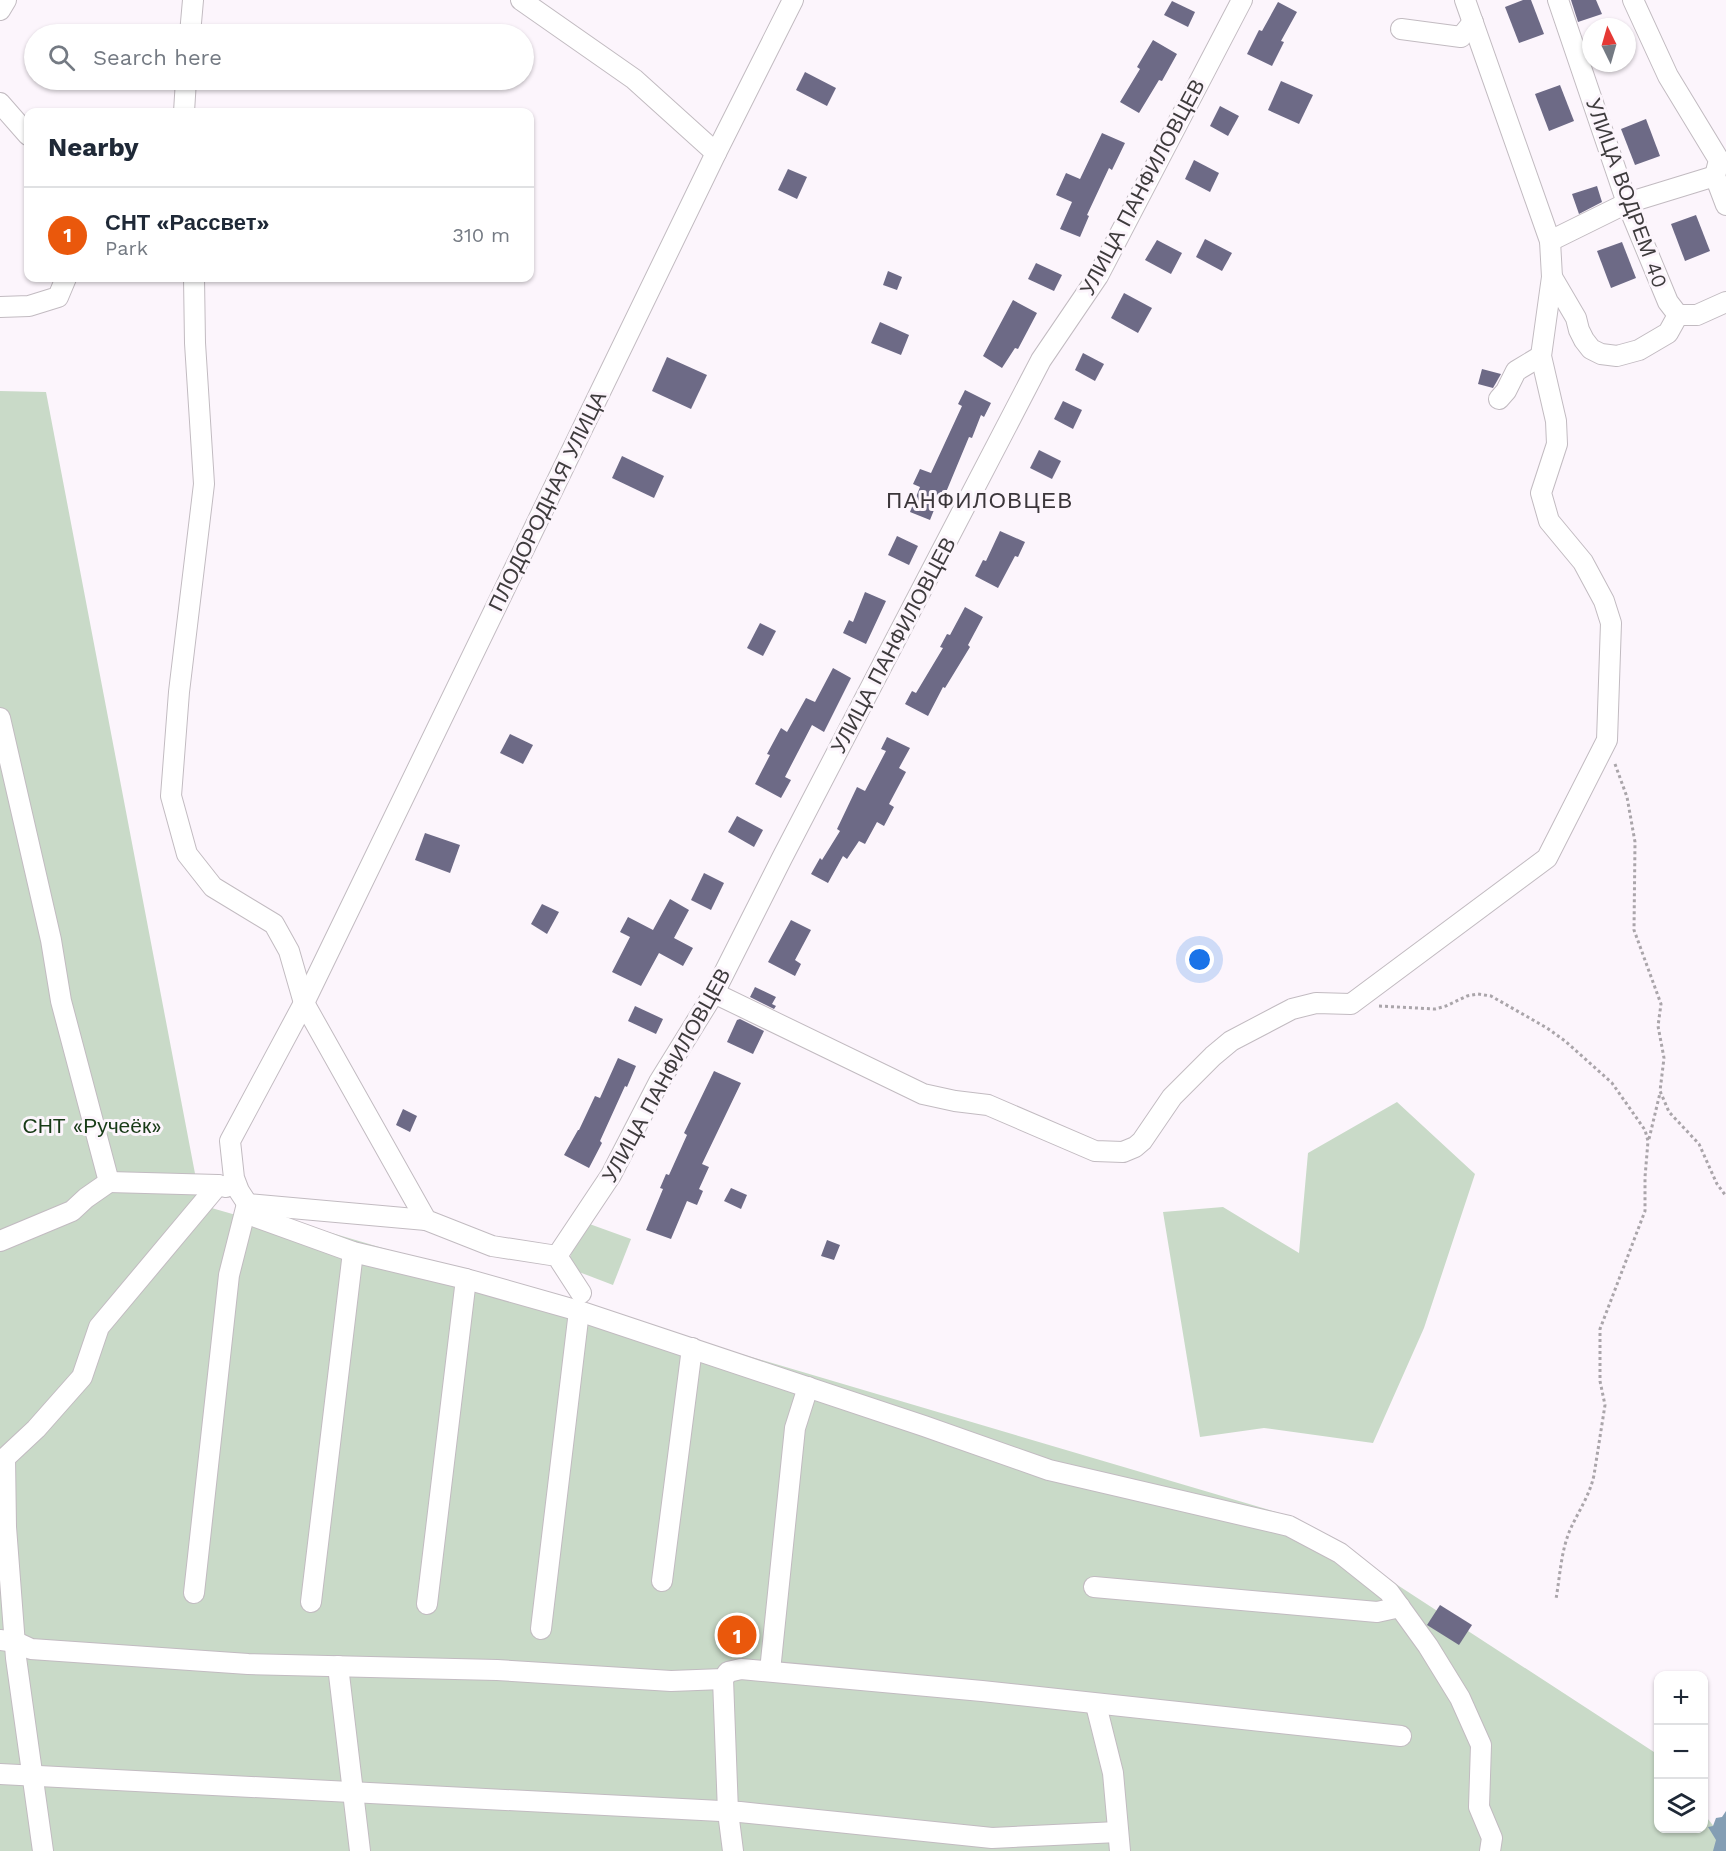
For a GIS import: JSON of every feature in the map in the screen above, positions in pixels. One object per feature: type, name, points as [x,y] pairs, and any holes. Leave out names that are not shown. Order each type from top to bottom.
[{"type":"street","points":[[0,10],[6,0]]},
{"type":"street","points":[[191,24],[193,0]]},
{"type":"street","points":[[521,0],[634,79],[716,153]]},
{"type":"street","name":"ПЛОДОРОДНАЯ УЛИЦА","points":[[243,1198],[234,1178],[230,1141],[304,1003],[716,153],[793,0]]},
{"type":"street","name":"УЛИЦА ПАНФИЛОВЦЕВ","points":[[557,1256],[611,1175],[659,1082],[714,993],[1041,360],[1098,276],[1242,0]]},
{"type":"street","points":[[714,993],[923,1094],[988,1105],[1095,1151],[1123,1152],[1142,1141],[1172,1097],[1231,1041],[1292,1009],[1316,1003],[1352,1004],[1547,858],[1607,740],[1611,623],[1604,601],[1583,562],[1549,521],[1541,493],[1557,444],[1556,421],[1541,356],[1552,277],[1550,241],[1465,0]]},
{"type":"street","name":"УЛИЦА ВОДРЕМ 40","points":[[1558,0],[1628,203],[1668,302],[1678,315]]},
{"type":"street","points":[[1633,0],[1668,75],[1720,165],[1726,205]]},
{"type":"street","points":[[1401,29],[1461,37],[1473,22]]},
{"type":"street","points":[[184,108],[185,90]]},
{"type":"street","points":[[0,103],[24,130]]},
{"type":"street","points":[[1550,241],[1628,203],[1720,165]]},
{"type":"street","points":[[1552,277],[1576,318],[1584,340],[1591,349],[1601,354],[1617,356],[1639,350],[1668,333],[1678,315],[1696,315],[1726,302]]},
{"type":"street","points":[[0,307],[29,306],[57,297],[64,282]]},
{"type":"street","points":[[194,282],[195,343],[204,484],[179,692],[171,796],[187,854],[213,887],[274,924],[289,951],[304,1003],[426,1220]]},
{"type":"street","points":[[1499,399],[1506,391],[1516,371],[1541,356]]},
{"type":"street","points":[[0,718],[51,940],[61,1001],[109,1182]]},
{"type":"street","points":[[0,1240],[72,1211],[109,1182],[218,1185],[243,1198],[426,1220],[492,1246],[557,1256],[580,1302],[541,1629]]},
{"type":"street","points":[[43,1851],[16,1658],[8,1641],[5,1458],[36,1429],[82,1377],[99,1327],[218,1185]]},
{"type":"street","points":[[243,1198],[255,1217],[353,1251],[466,1279],[580,1302],[692,1348],[1049,1470],[1289,1526],[1340,1553],[1389,1592],[1428,1646],[1460,1698],[1481,1745],[1479,1806],[1492,1838],[1490,1851]]},
{"type":"street","points":[[194,1593],[229,1275],[243,1198]]},
{"type":"street","points":[[311,1602],[353,1251]]},
{"type":"street","points":[[427,1604],[466,1279]]},
{"type":"street","points":[[662,1581],[692,1348]]},
{"type":"street","points":[[770,1671],[795,1428],[808,1387]]},
{"type":"street","points":[[1094,1587],[1377,1612],[1400,1607]]},
{"type":"street","points":[[8,1641],[31,1649],[248,1664],[497,1670],[671,1681],[723,1679]]},
{"type":"street","points":[[338,1666],[360,1851]]},
{"type":"street","points":[[733,1851],[728,1812],[723,1679],[728,1672],[741,1669],[971,1690],[1401,1736]]},
{"type":"street","points":[[0,1774],[728,1812],[992,1838],[1119,1841],[1113,1773],[1096,1705]]},
{"type":"path","points":[[1556,1599],[1569,1532],[1594,1475],[1605,1405],[1600,1381],[1600,1329],[1645,1211],[1648,1141],[1660,1091],[1664,1058],[1658,1026],[1661,1004],[1634,930],[1635,842],[1627,797],[1607,740]]},
{"type":"path","points":[[1352,1004],[1423,1010],[1446,1006],[1467,996],[1478,994],[1491,996],[1565,1041],[1612,1083],[1645,1130],[1648,1141]]},
{"type":"path","points":[[1660,1091],[1669,1112],[1699,1144],[1717,1184],[1726,1196]]},
{"type":"green space","name":"СНТ «Ручеёк»","points":[[0,391],[46,392],[201,1205],[236,1215],[254,1210],[1293,1517],[1654,1752],[1654,1833],[1708,1833],[1708,1819],[1726,1842],[1726,1851],[0,1851]]},
{"type":"green space","points":[[1397,1102],[1475,1174],[1424,1328],[1373,1443],[1264,1428],[1200,1437],[1163,1212],[1223,1207],[1299,1253],[1308,1153]]},
{"type":"green space","points":[[584,1222],[631,1239],[613,1285],[566,1267]]},
{"type":"water","points":[[1726,1811],[1726,1851],[1713,1851],[1716,1840],[1708,1827],[1713,1826],[1716,1818],[1722,1817]]},
{"type":"building","points":[[1523,0],[1531,0],[1544,34],[1519,43],[1505,7]]},
{"type":"building","points":[[1571,0],[1596,0],[1602,14],[1582,18],[1582,21],[1578,22]]},
{"type":"building","points":[[1172,1],[1195,12],[1188,27],[1164,15]]},
{"type":"building","points":[[1278,2],[1297,12],[1281,41],[1284,42],[1272,66],[1247,54],[1259,30],[1262,31]]},
{"type":"building","points":[[1153,40],[1177,54],[1162,81],[1159,80],[1139,113],[1120,102],[1140,69],[1137,67]]},
{"type":"building","points":[[805,72],[836,88],[827,106],[796,90]]},
{"type":"building","points":[[1281,81],[1313,95],[1299,124],[1268,110]]},
{"type":"building","points":[[1560,85],[1574,121],[1549,131],[1535,94]]},
{"type":"building","points":[[1220,106],[1239,116],[1228,136],[1210,126]]},
{"type":"building","points":[[1646,119],[1660,156],[1635,165],[1621,129]]},
{"type":"building","points":[[1102,133],[1125,143],[1112,170],[1109,168],[1087,215],[1089,216],[1080,237],[1060,229],[1072,202],[1056,195],[1066,173],[1080,179]]},
{"type":"building","points":[[1194,160],[1219,173],[1210,192],[1185,179]]},
{"type":"building","points":[[788,169],[807,177],[797,199],[778,190]]},
{"type":"building","points":[[1597,186],[1602,202],[1579,214],[1572,194]]},
{"type":"building","points":[[1696,215],[1710,251],[1685,261],[1671,224]]},
{"type":"building","points":[[1205,239],[1232,253],[1222,271],[1196,257]]},
{"type":"building","points":[[1157,240],[1182,253],[1171,274],[1145,260]]},
{"type":"building","points":[[1622,242],[1636,278],[1611,288],[1597,251]]},
{"type":"building","points":[[1036,263],[1062,275],[1054,291],[1028,279]]},
{"type":"building","points":[[888,271],[902,277],[897,290],[883,285]]},
{"type":"building","points":[[1124,293],[1152,308],[1138,333],[1111,318]]},
{"type":"building","points":[[1013,300],[1037,313],[1018,349],[1015,348],[1002,368],[983,356]]},
{"type":"building","points":[[880,322],[909,335],[901,355],[871,343]]},
{"type":"building","points":[[1083,353],[1104,364],[1095,381],[1075,370]]},
{"type":"building","points":[[667,357],[707,375],[691,409],[652,391]]},
{"type":"building","points":[[1482,369],[1501,374],[1493,388],[1478,384]]},
{"type":"building","points":[[965,390],[991,403],[984,417],[981,415],[972,438],[969,437],[944,497],[940,495],[930,520],[910,512],[920,487],[913,484],[920,469],[931,473],[962,406],[958,404]]},
{"type":"building","points":[[1063,401],[1082,410],[1073,429],[1054,419]]},
{"type":"building","points":[[1039,450],[1061,461],[1052,479],[1030,468]]},
{"type":"building","points":[[622,456],[664,476],[654,498],[612,478]]},
{"type":"building","points":[[1000,531],[1025,542],[998,588],[975,576],[983,560],[986,561]]},
{"type":"building","points":[[897,536],[918,546],[909,565],[888,555]]},
{"type":"building","points":[[865,592],[886,601],[866,644],[843,633],[849,620],[853,622]]},
{"type":"building","points":[[965,607],[983,617],[968,645],[970,647],[945,688],[943,687],[928,716],[905,704],[912,691],[916,693],[943,648],[940,647],[947,634],[950,635]]},
{"type":"building","points":[[760,623],[776,631],[763,656],[747,648]]},
{"type":"building","points":[[833,668],[851,678],[824,732],[812,725],[785,777],[791,780],[781,798],[755,784],[770,755],[767,754],[781,728],[787,732],[806,698],[815,702]]},
{"type":"building","points":[[510,734],[533,745],[523,764],[500,753]]},
{"type":"building","points":[[887,737],[910,748],[899,768],[906,772],[889,804],[894,807],[884,826],[877,822],[865,844],[859,841],[847,859],[843,856],[828,883],[811,874],[840,831],[837,829],[857,787],[865,791],[886,751],[881,749]]},
{"type":"building","points":[[737,816],[763,830],[754,847],[728,832]]},
{"type":"building","points":[[425,833],[460,845],[450,873],[415,860]]},
{"type":"building","points":[[704,873],[724,883],[711,910],[691,900]]},
{"type":"building","points":[[670,899],[689,910],[674,938],[693,948],[683,966],[659,953],[641,986],[612,972],[630,937],[620,932],[628,917],[653,930]]},
{"type":"building","points":[[542,904],[559,912],[547,934],[531,924]]},
{"type":"building","points":[[791,920],[811,930],[795,960],[801,964],[795,976],[768,962]]},
{"type":"building","points":[[755,987],[776,997],[772,1004],[776,1006],[774,1009],[750,997]]},
{"type":"building","points":[[635,1006],[663,1019],[656,1034],[628,1021]]},
{"type":"building","points":[[740,1019],[764,1031],[753,1054],[727,1042],[737,1020]]},
{"type":"building","points":[[618,1058],[636,1066],[589,1168],[564,1155],[595,1096],[600,1098]]},
{"type":"building","points":[[714,1071],[741,1083],[702,1164],[709,1167],[699,1189],[703,1191],[697,1205],[687,1201],[671,1239],[646,1230],[663,1189],[660,1188],[666,1174],[669,1175],[687,1135],[684,1133]]},
{"type":"building","points":[[403,1109],[417,1116],[410,1132],[396,1125]]},
{"type":"building","points":[[731,1188],[747,1195],[741,1209],[724,1201]]},
{"type":"building","points":[[827,1240],[840,1245],[834,1260],[821,1256]]},
{"type":"building","points":[[1440,1605],[1472,1625],[1459,1645],[1427,1625]]},
{"type":"place","name":"СНТ «Рассвет»","points":[[737,1635]]},
{"type":"district","name":"ПАНФИЛОВЦЕВ","points":[[980,500]]}]
